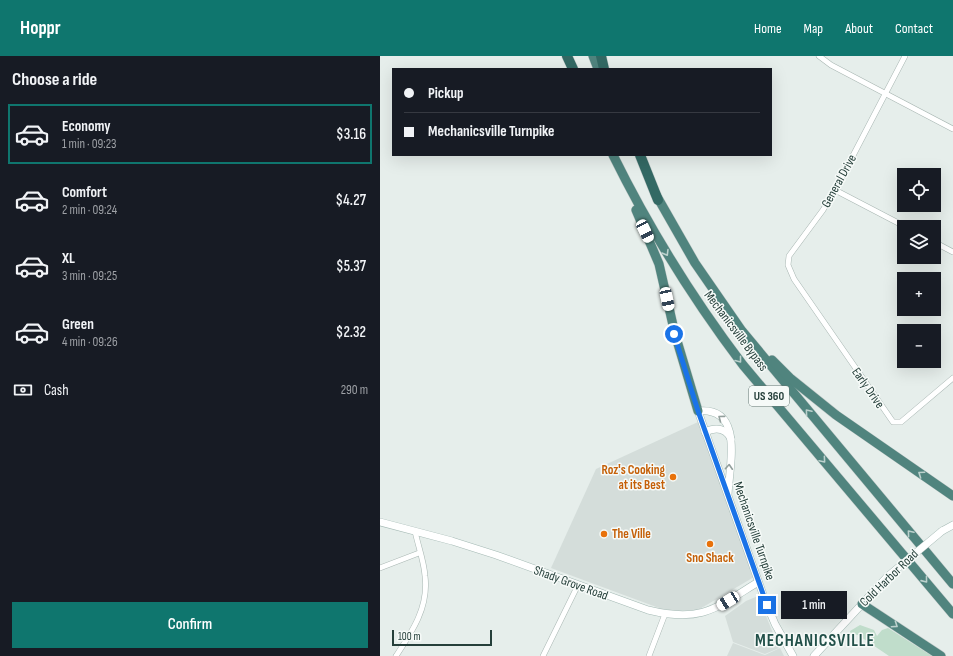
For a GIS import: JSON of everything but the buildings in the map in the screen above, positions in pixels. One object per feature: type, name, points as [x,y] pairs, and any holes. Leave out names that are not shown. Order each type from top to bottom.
[{"type":"highway","points":[[567,56],[573,68]]},
{"type":"highway","points":[[572,56],[577,68]]},
{"type":"highway","points":[[593,56],[598,68]]},
{"type":"highway","points":[[601,56],[604,68]]},
{"type":"highway","points":[[614,156],[659,264],[674,334],[698,411]]},
{"type":"highway","name":"Mechanicsville Bypass","points":[[614,156],[656,236],[718,333],[743,365],[953,614]]},
{"type":"highway","name":"Mechanicsville Bypass","points":[[636,156],[658,200],[681,241],[709,284],[764,359],[953,584]]},
{"type":"highway","points":[[640,156],[658,200]]},
{"type":"highway","points":[[709,284],[765,352],[790,378],[836,415],[953,496]]},
{"type":"highway","points":[[862,604],[941,656]]},
{"type":"main road","name":"Mechanicsville Turnpike","points":[[698,411],[758,582],[775,624],[793,656]]},
{"type":"main road","points":[[698,411],[712,412],[724,419],[729,426],[731,439],[728,495]]},
{"type":"main road","points":[[705,432],[720,429],[727,433],[731,439]]},
{"type":"main road","name":"Shady Grove Road","points":[[380,522],[496,555],[578,585],[665,614],[690,615],[710,610],[721,606],[758,582]]},
{"type":"main road","name":"Cold Harbor Road","points":[[814,656],[887,577],[942,531],[953,525]]},
{"type":"street","points":[[819,56],[831,66],[953,129]]},
{"type":"street","name":"General Drive","points":[[809,301],[794,280],[788,260],[792,251],[809,231],[835,190],[905,56]]},
{"type":"street","points":[[835,190],[897,222]]},
{"type":"street","points":[[941,246],[953,252]]},
{"type":"street","name":"Early Drive","points":[[809,301],[893,422],[901,422],[953,378]]},
{"type":"street","points":[[396,656],[416,623],[424,601],[426,578],[416,531]]},
{"type":"street","points":[[380,568],[420,553]]},
{"type":"street","points":[[543,656],[578,585]]},
{"type":"street","points":[[649,656],[665,614]]},
{"type":"shaded area","points":[[698,422],[754,577],[698,610],[674,611],[659,608],[551,568],[596,469]]},
{"type":"shaded area","points":[[758,596],[779,648],[765,654],[733,642],[725,616],[746,601]]},
{"type":"shaded area","points":[[733,643],[765,655],[780,648],[784,656],[727,656]]},
{"type":"green space","points":[[860,625],[874,630],[877,636],[882,630],[888,628],[932,656],[889,656],[858,635],[851,634],[850,631]]},
{"type":"place","name":"Roz's Cooking at its Best","points":[[673,477]]},
{"type":"place","name":"The Ville","points":[[604,534]]},
{"type":"place","name":"Sno Shack","points":[[710,544]]},
{"type":"district","name":"MECHANICSVILLE","points":[[815,641]]},
{"type":"route","points":[[674,334],[698,411],[767,605]]}]
